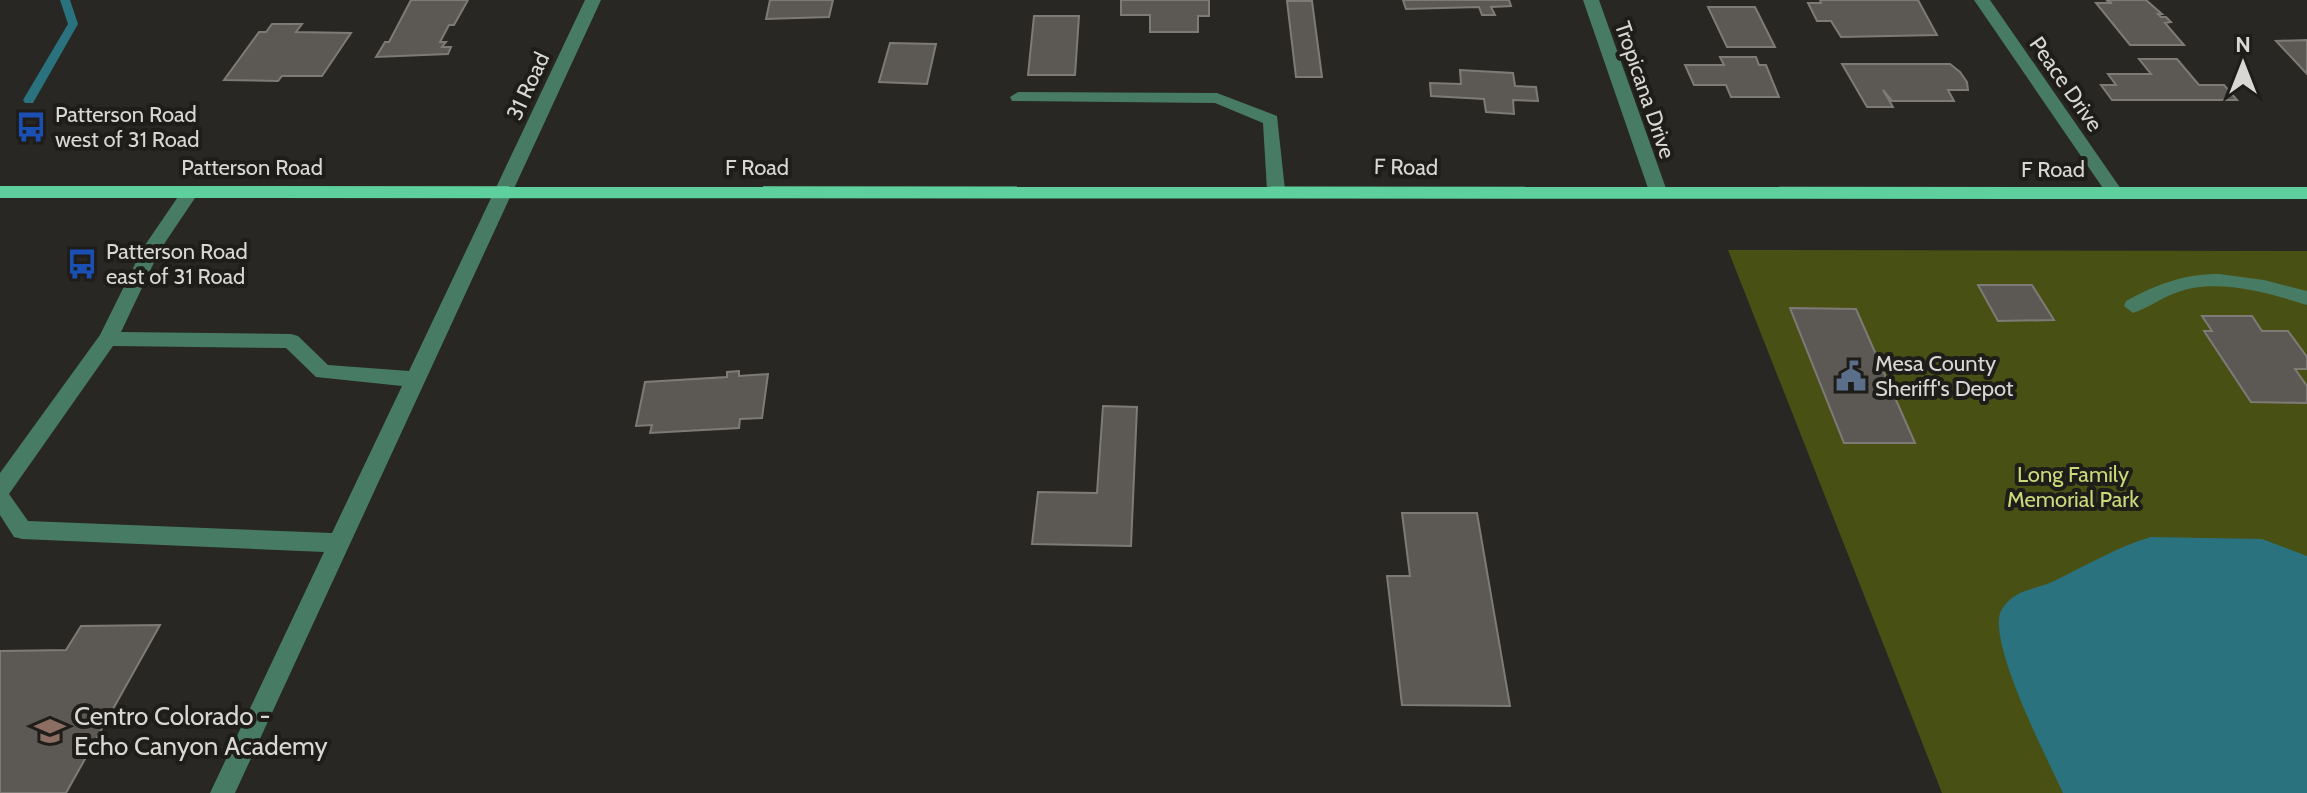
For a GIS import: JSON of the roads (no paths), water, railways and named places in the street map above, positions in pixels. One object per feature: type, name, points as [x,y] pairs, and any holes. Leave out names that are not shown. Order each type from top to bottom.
[{"type":"main road","name":"F Road","points":[[504,191],[2307,193]]},
{"type":"main road","name":"Patterson Road","points":[[0,192],[504,191]]},
{"type":"street","name":"31 Road","points":[[222,793],[593,0]]},
{"type":"street","name":"Tropicana Drive","points":[[1591,0],[1659,194]]},
{"type":"street","name":"Peace Drive","points":[[1982,0],[2115,193]]},
{"type":"street","points":[[1018,97],[1217,98],[1271,120],[1276,190]]},
{"type":"street","points":[[0,490],[108,339],[152,248],[190,192]]},
{"type":"street","points":[[2133,306],[2164,290],[2191,282],[2260,286],[2307,298]]},
{"type":"street","points":[[108,339],[291,341],[323,372],[416,379]]},
{"type":"street","points":[[0,498],[22,530],[339,543]]},
{"type":"water","points":[[2151,537],[2262,539],[2307,556],[2307,793],[2063,793],[2009,671],[1999,624],[2002,609],[2020,593]]},
{"type":"waterway","points":[[29,100],[73,24],[65,0]]},
{"type":"place","name":"Patterson Road west of 31 Road","points":[[31,127]]},
{"type":"place","name":"Patterson Road east of 31 Road","points":[[82,264]]},
{"type":"place","name":"Mesa County Sheriff's Depot","points":[[1851,376]]},
{"type":"place","name":"Centro Colorado - Echo Canyon Academy","points":[[50,731]]},
{"type":"park label","name":"Long Family Memorial Park","points":[[2073,486]]}]
